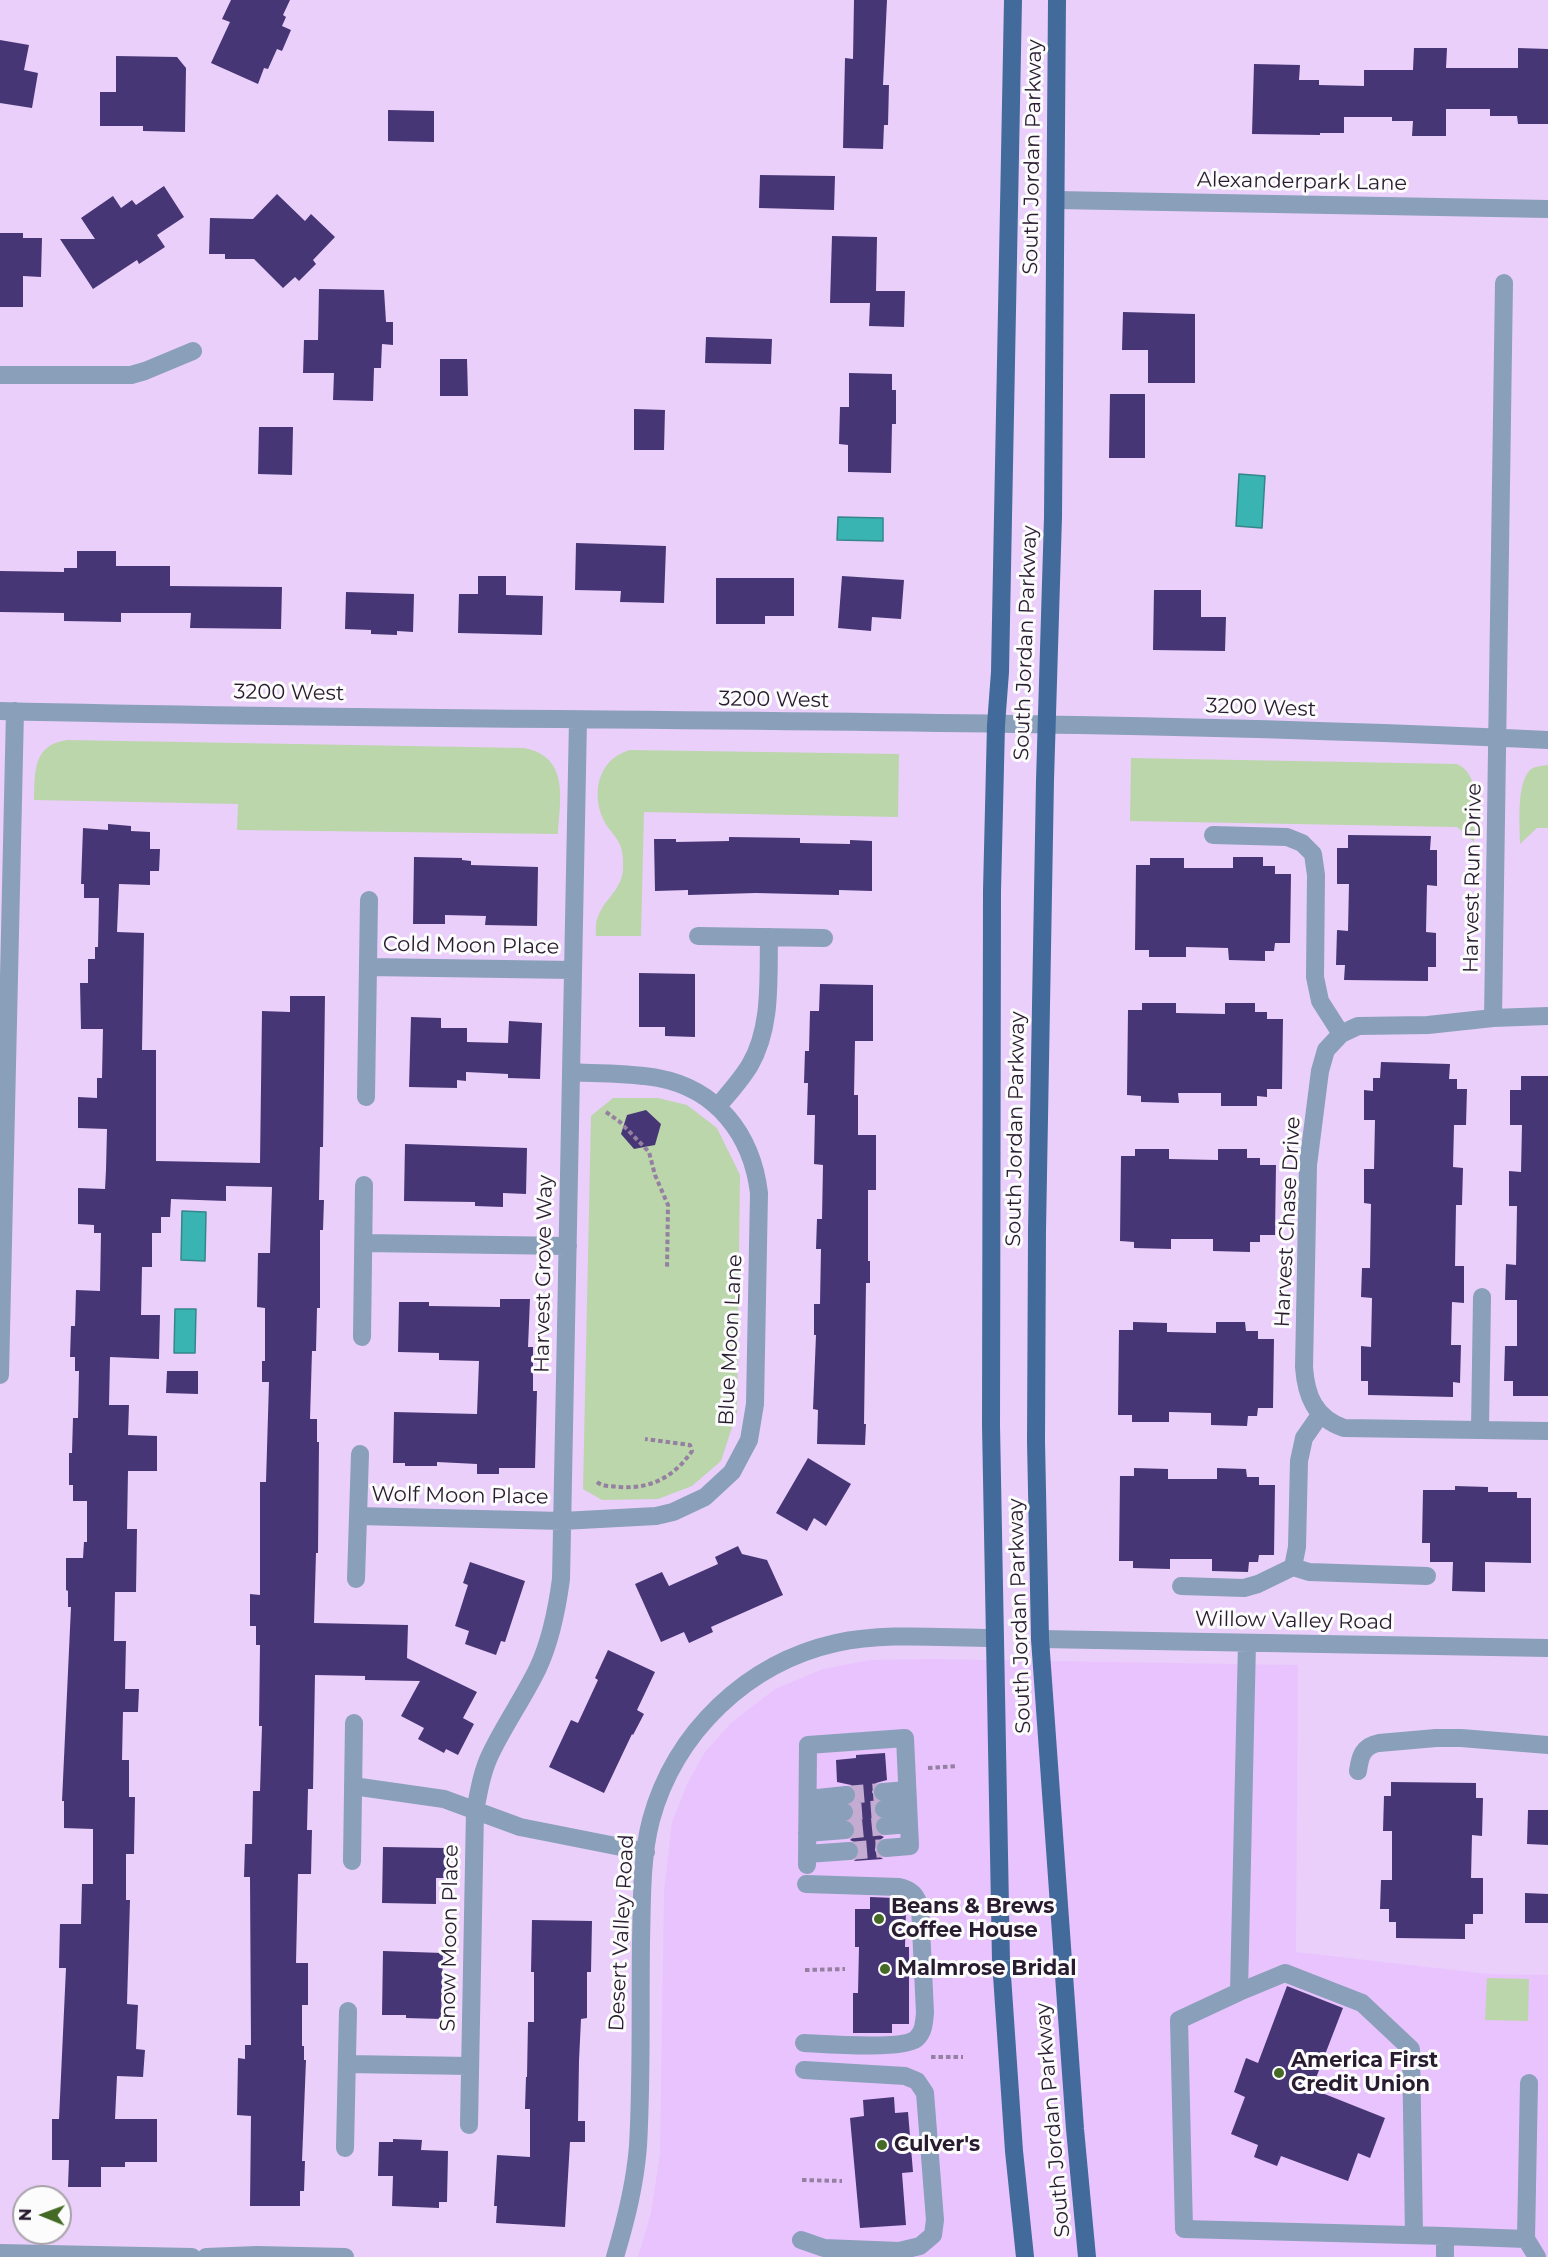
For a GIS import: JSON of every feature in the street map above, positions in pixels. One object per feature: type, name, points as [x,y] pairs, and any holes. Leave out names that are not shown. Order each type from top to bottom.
[{"type":"main road","name":"South Jordan Parkway","points":[[1013,0],[1000,672],[996,725],[992,891],[993,1121],[990,1328],[1001,1961],[1014,2151],[1025,2257]]},
{"type":"main road","name":"South Jordan Parkway","points":[[1057,0],[1053,529],[1037,1231],[1036,1441],[1040,1639],[1073,2106],[1087,2257]]},
{"type":"street","name":"Alexanderpark Lane","points":[[1056,200],[1548,209]]},
{"type":"street","name":"Harvest Run Drive","points":[[1493,1018],[1504,283]]},
{"type":"street","points":[[0,375],[131,375],[193,351]]},
{"type":"street","name":"3200 West","points":[[7,711],[1169,727],[1548,740]]},
{"type":"street","points":[[0,1375],[7,711]]},
{"type":"street","name":"Harvest Grove Way","points":[[475,1811],[491,1752],[539,1666],[550,1638],[561,1579],[578,720]]},
{"type":"street","points":[[1213,835],[1287,837],[1302,843],[1313,854],[1317,875],[1315,977],[1320,1001],[1341,1034],[1348,1029],[1368,1025],[1428,1025],[1493,1018],[1548,1016]]},
{"type":"street","name":"Cold Moon Place","points":[[366,1097],[369,900]]},
{"type":"street","points":[[698,936],[824,938]]},
{"type":"street","points":[[718,1106],[750,1065],[765,1028],[769,938]]},
{"type":"street","name":"Cold Moon Place","points":[[368,967],[573,970]]},
{"type":"street","name":"Harvest Chase Drive","points":[[1320,1415],[1307,1390],[1304,1367],[1308,1165],[1322,1060],[1332,1041],[1341,1034]]},
{"type":"street","name":"Blue Moon Lane","points":[[562,1521],[656,1516],[690,1505],[705,1497],[732,1472],[748,1440],[755,1404],[759,1192],[755,1168],[739,1130],[718,1106],[699,1093],[679,1084],[658,1078],[571,1072]]},
{"type":"street","points":[[362,1337],[364,1185]]},
{"type":"street","points":[[364,1243],[567,1246]]},
{"type":"street","points":[[1480,1430],[1482,1297]]},
{"type":"street","points":[[1293,1567],[1297,1547],[1299,1461],[1304,1438],[1320,1415],[1344,1428],[1548,1431]]},
{"type":"street","name":"Wolf Moon Place","points":[[356,1579],[360,1454]]},
{"type":"street","name":"Wolf Moon Place","points":[[358,1516],[562,1521]]},
{"type":"street","points":[[1181,1586],[1244,1588],[1258,1584],[1293,1567],[1309,1572],[1427,1576]]},
{"type":"street","name":"Desert Valley Road","points":[[615,2257],[632,2197],[638,2145],[642,1899],[646,1852],[651,1820],[670,1770],[687,1743],[720,1704],[752,1678],[788,1659],[835,1643],[866,1638],[994,1638]]},
{"type":"street","name":"Willow Valley Road","points":[[1040,1639],[1548,1647]]},
{"type":"street","points":[[1239,1992],[1247,1642]]},
{"type":"street","points":[[352,1861],[354,1723]]},
{"type":"street","points":[[849,1851],[807,1859],[808,1745],[905,1738],[910,1846],[886,1848]]},
{"type":"street","points":[[1358,1771],[1362,1753],[1371,1745],[1379,1743],[1461,1738],[1548,1745]]},
{"type":"street","points":[[353,1786],[444,1799],[520,1827],[646,1852]]},
{"type":"street","points":[[908,1807],[884,1809],[908,1807]]},
{"type":"street","name":"Snow Moon Place","points":[[469,2125],[475,1811]]},
{"type":"street","points":[[808,1816],[845,1812],[808,1816]]},
{"type":"street","points":[[804,2043],[900,2045],[915,2040],[923,2030],[925,2013],[920,1907],[916,1896],[909,1890],[899,1887],[806,1884]]},
{"type":"street","points":[[1414,2235],[1411,2049],[1362,2003],[1285,1973],[1179,2020],[1184,2229],[1526,2239]]},
{"type":"street","points":[[345,2148],[348,2011]]},
{"type":"street","points":[[347,2064],[470,2066]]},
{"type":"street","points":[[801,2240],[824,2248],[899,2252],[920,2246],[933,2235],[935,2220],[925,2093],[917,2081],[905,2076],[804,2070]]},
{"type":"street","points":[[1528,2083],[1526,2239],[1537,2257]]},
{"type":"street","points":[[1445,2236],[1445,2257]]},
{"type":"street","points":[[0,2253],[192,2257]]},
{"type":"street","points":[[206,2257],[257,2255],[345,2257]]},
{"type":"path","points":[[606,1112],[620,1122],[649,1152],[655,1176],[668,1205],[667,1269]]},
{"type":"path","points":[[597,1482],[600,1485],[624,1487],[645,1486],[659,1482],[673,1474],[692,1451],[690,1445],[645,1439]]},
{"type":"path","points":[[922,1768],[957,1766]]},
{"type":"path","points":[[805,1970],[845,1969]]},
{"type":"path","points":[[802,2180],[842,2181]]},
{"type":"shaded area","points":[[1239,474],[1265,476],[1262,528],[1236,526]]},
{"type":"shaded area","points":[[838,517],[883,518],[883,541],[837,540]]},
{"type":"shaded area","points":[[67,740],[524,748],[539,753],[549,760],[556,770],[560,794],[558,834],[237,830],[238,804],[34,800],[36,770],[41,754],[56,743]]},
{"type":"shaded area","points":[[630,750],[899,754],[898,817],[644,812],[641,936],[596,936],[597,919],[620,883],[623,869],[622,849],[604,822],[598,804],[599,784],[601,775],[612,760]]},
{"type":"shaded area","points":[[1131,758],[1457,764],[1471,778],[1474,787],[1474,842],[1457,827],[1130,821]]},
{"type":"shaded area","points":[[1548,765],[1548,828],[1537,828],[1520,844],[1520,806],[1526,776],[1530,770],[1538,766]]},
{"type":"shaded area","points":[[613,1098],[658,1098],[687,1105],[717,1128],[740,1175],[737,1412],[721,1461],[692,1486],[658,1499],[602,1500],[583,1489],[591,1116]]},
{"type":"shaded area","points":[[182,1211],[206,1212],[205,1261],[181,1260]]},
{"type":"shaded area","points":[[175,1309],[196,1309],[195,1353],[174,1353]]},
{"type":"shaded area","points":[[870,1660],[1298,1665],[1296,1952],[1489,1974],[1548,1975],[1548,2257],[638,2257],[651,2213],[660,2154],[664,1891],[672,1822],[688,1782],[705,1752],[731,1723],[775,1689],[823,1669]]},
{"type":"shaded area","points":[[1487,1978],[1529,1979],[1528,2021],[1485,2020]]},
{"type":"building","points":[[231,0],[290,0],[283,15],[286,17],[282,26],[291,30],[282,51],[277,49],[268,69],[264,68],[258,84],[211,63],[230,22],[222,19]]},
{"type":"building","points":[[854,0],[887,0],[883,85],[889,85],[888,125],[884,125],[883,149],[843,148],[845,58],[853,59]]},
{"type":"building","points":[[0,40],[29,45],[24,70],[38,73],[32,108],[0,103]]},
{"type":"building","points":[[1414,48],[1447,48],[1446,68],[1518,68],[1518,48],[1548,49],[1548,124],[1518,124],[1517,116],[1490,116],[1490,109],[1446,109],[1446,136],[1412,136],[1413,121],[1392,121],[1392,117],[1344,117],[1344,133],[1252,134],[1254,64],[1300,65],[1299,80],[1319,80],[1319,85],[1364,86],[1364,70],[1413,70]]},
{"type":"building","points":[[116,56],[177,57],[186,68],[185,132],[143,131],[143,126],[100,126],[100,92],[116,92]]},
{"type":"building","points":[[388,110],[434,111],[434,142],[388,141]]},
{"type":"building","points":[[760,175],[835,176],[834,210],[759,208]]},
{"type":"building","points":[[164,186],[184,217],[157,235],[165,247],[139,264],[137,260],[93,289],[60,239],[95,239],[81,218],[113,196],[121,208],[132,200],[136,205]]},
{"type":"building","points":[[277,194],[305,221],[311,214],[335,237],[313,260],[316,264],[299,281],[295,277],[283,288],[254,259],[225,259],[225,254],[209,254],[210,218],[253,219]]},
{"type":"building","points":[[0,233],[23,233],[23,238],[42,238],[41,277],[23,276],[23,307],[0,307]]},
{"type":"building","points":[[832,236],[877,237],[876,291],[905,291],[904,327],[869,326],[870,303],[830,303]]},
{"type":"building","points":[[319,289],[384,290],[386,322],[393,322],[393,345],[382,344],[381,368],[374,368],[373,401],[333,400],[334,373],[303,373],[304,340],[318,340]]},
{"type":"building","points":[[1123,312],[1195,314],[1195,383],[1148,383],[1148,350],[1122,350]]},
{"type":"building","points":[[706,337],[772,339],[771,364],[705,363]]},
{"type":"building","points":[[440,359],[467,359],[468,396],[440,396]]},
{"type":"building","points":[[849,373],[892,374],[892,390],[896,390],[896,424],[892,424],[891,473],[848,472],[848,445],[839,444],[840,407],[849,407]]},
{"type":"building","points":[[1110,394],[1145,394],[1145,458],[1109,458]]},
{"type":"building","points":[[634,409],[665,410],[664,450],[634,450]]},
{"type":"building","points":[[259,427],[293,427],[292,475],[258,474]]},
{"type":"building","points":[[576,543],[666,546],[664,603],[620,602],[621,591],[575,590]]},
{"type":"building","points":[[77,551],[116,551],[116,566],[170,566],[170,586],[282,587],[281,629],[190,628],[191,613],[121,613],[121,622],[64,621],[64,613],[0,612],[0,571],[64,572],[64,568],[77,568]]},
{"type":"building","points":[[478,576],[506,576],[506,595],[543,596],[542,635],[458,633],[459,594],[478,594]]},
{"type":"building","points":[[842,576],[904,580],[901,619],[872,617],[871,631],[838,628]]},
{"type":"building","points":[[716,578],[794,578],[794,616],[765,616],[765,624],[716,624]]},
{"type":"building","points":[[1154,590],[1201,590],[1201,617],[1226,617],[1225,651],[1153,650]]},
{"type":"building","points":[[346,592],[414,594],[413,632],[397,631],[397,635],[371,634],[371,630],[345,629]]},
{"type":"building","points":[[108,824],[131,826],[131,831],[150,832],[150,849],[160,849],[159,871],[150,871],[150,885],[119,884],[117,932],[144,933],[142,1050],[156,1050],[156,1161],[260,1163],[262,1011],[290,1012],[290,996],[325,996],[323,1147],[320,1147],[319,1200],[324,1200],[323,1230],[320,1230],[320,1308],[317,1308],[316,1351],[312,1351],[310,1419],[317,1419],[317,1442],[319,1442],[318,1553],[316,1553],[314,1623],[408,1625],[407,1658],[477,1692],[463,1718],[474,1724],[458,1755],[446,1749],[444,1753],[418,1739],[424,1728],[401,1716],[420,1681],[365,1680],[365,1676],[315,1675],[313,1789],[308,1789],[307,1830],[312,1830],[311,1874],[298,1874],[296,1963],[308,1963],[308,2005],[302,2005],[302,2046],[304,2046],[304,2060],[306,2060],[302,2161],[305,2161],[304,2191],[300,2191],[300,2206],[250,2206],[251,2116],[237,2115],[238,2058],[245,2059],[245,2045],[251,2045],[250,1877],[244,1877],[245,1844],[252,1844],[253,1791],[260,1791],[262,1726],[259,1726],[260,1645],[256,1645],[256,1626],[250,1626],[250,1594],[260,1595],[260,1482],[266,1482],[269,1382],[262,1382],[262,1361],[265,1361],[265,1308],[257,1307],[258,1253],[270,1253],[272,1187],[226,1186],[226,1201],[171,1199],[170,1217],[161,1217],[161,1233],[152,1233],[152,1267],[142,1267],[141,1315],[160,1315],[159,1359],[110,1357],[109,1405],[129,1405],[128,1435],[157,1436],[157,1471],[128,1471],[127,1529],[137,1529],[136,1592],[115,1592],[114,1641],[126,1641],[125,1689],[139,1689],[138,1712],[123,1712],[122,1760],[129,1760],[129,1797],[135,1797],[134,1854],[126,1854],[126,1900],[130,1900],[127,2004],[138,2005],[136,2049],[145,2050],[143,2077],[117,2076],[115,2119],[157,2119],[157,2162],[125,2162],[125,2167],[101,2167],[101,2187],[72,2187],[68,2185],[69,2160],[52,2160],[52,2119],[59,2119],[66,1968],[59,1968],[60,1924],[81,1924],[82,1884],[93,1884],[93,1829],[64,1828],[64,1801],[62,1801],[71,1607],[68,1607],[68,1591],[66,1590],[66,1558],[83,1558],[84,1542],[87,1542],[87,1501],[73,1501],[73,1485],[69,1485],[69,1453],[72,1453],[73,1418],[78,1418],[79,1371],[75,1371],[75,1357],[70,1357],[71,1326],[75,1326],[76,1290],[100,1291],[101,1233],[94,1233],[94,1225],[78,1224],[78,1188],[105,1189],[107,1129],[78,1128],[78,1097],[97,1098],[97,1078],[102,1078],[103,1029],[81,1029],[80,983],[88,983],[88,959],[95,959],[95,947],[98,947],[99,898],[84,898],[84,884],[81,884],[83,828],[108,830]]},
{"type":"building","points":[[1348,835],[1431,836],[1430,850],[1437,850],[1437,886],[1427,885],[1426,932],[1436,933],[1436,967],[1428,967],[1428,981],[1344,980],[1345,965],[1336,965],[1337,930],[1348,931],[1349,884],[1337,884],[1337,848],[1348,848]]},
{"type":"building","points":[[729,837],[800,838],[800,843],[850,844],[850,840],[872,841],[872,891],[839,890],[839,895],[756,893],[688,895],[688,890],[655,891],[654,839],[676,839],[676,842],[729,841]]},
{"type":"building","points":[[414,857],[462,858],[462,860],[471,861],[471,865],[538,867],[537,926],[485,925],[486,916],[445,915],[445,924],[413,924]]},
{"type":"building","points":[[1233,857],[1263,857],[1263,866],[1275,866],[1275,874],[1291,874],[1290,943],[1275,943],[1274,951],[1265,951],[1265,961],[1229,960],[1228,948],[1186,947],[1186,957],[1149,957],[1149,950],[1135,950],[1136,865],[1150,865],[1150,858],[1184,858],[1184,868],[1233,868]]},
{"type":"building","points":[[639,973],[695,974],[695,1037],[665,1036],[665,1027],[639,1027]]},
{"type":"building","points":[[820,984],[873,985],[873,1041],[855,1041],[854,1095],[858,1095],[858,1135],[876,1135],[876,1190],[868,1190],[870,1283],[866,1283],[865,1445],[817,1444],[818,1410],[813,1409],[816,1335],[814,1335],[814,1304],[820,1304],[821,1249],[816,1249],[817,1219],[822,1219],[823,1165],[814,1164],[815,1115],[807,1115],[808,1083],[804,1083],[805,1051],[809,1051],[810,1011],[819,1011]]},
{"type":"building","points":[[1142,1003],[1176,1003],[1176,1013],[1225,1014],[1225,1003],[1255,1003],[1255,1012],[1267,1012],[1267,1019],[1283,1019],[1282,1089],[1267,1089],[1267,1097],[1257,1096],[1257,1106],[1221,1106],[1221,1093],[1178,1093],[1179,1103],[1141,1102],[1141,1096],[1127,1095],[1128,1010],[1142,1010]]},
{"type":"building","points":[[411,1017],[441,1018],[441,1028],[467,1028],[467,1042],[508,1043],[509,1021],[542,1023],[540,1079],[508,1078],[508,1074],[466,1072],[466,1081],[457,1080],[457,1088],[409,1087]]},
{"type":"building","points":[[1381,1062],[1450,1064],[1449,1079],[1457,1079],[1457,1089],[1467,1089],[1466,1125],[1454,1125],[1453,1167],[1463,1168],[1462,1205],[1456,1205],[1455,1266],[1464,1266],[1464,1303],[1452,1302],[1451,1345],[1461,1345],[1460,1383],[1453,1382],[1453,1397],[1368,1395],[1368,1381],[1361,1381],[1361,1346],[1371,1347],[1372,1298],[1361,1297],[1362,1268],[1370,1268],[1371,1204],[1364,1203],[1364,1169],[1374,1169],[1375,1120],[1364,1120],[1364,1090],[1373,1091],[1373,1078],[1380,1078]]},
{"type":"building","points":[[1521,1076],[1548,1076],[1548,1396],[1513,1396],[1513,1381],[1504,1381],[1505,1346],[1517,1346],[1517,1300],[1505,1300],[1506,1264],[1516,1265],[1517,1206],[1509,1206],[1509,1171],[1521,1172],[1522,1125],[1510,1125],[1510,1090],[1521,1090]]},
{"type":"building","points":[[646,1110],[661,1124],[655,1145],[634,1149],[621,1134],[627,1115]]},
{"type":"building","points":[[405,1144],[527,1148],[526,1194],[503,1193],[503,1207],[475,1206],[475,1202],[404,1201]]},
{"type":"building","points":[[1135,1149],[1169,1149],[1169,1159],[1218,1160],[1218,1149],[1247,1149],[1247,1158],[1260,1158],[1260,1165],[1276,1165],[1275,1235],[1260,1235],[1260,1242],[1250,1242],[1250,1252],[1213,1251],[1213,1239],[1171,1239],[1171,1249],[1134,1248],[1134,1242],[1120,1241],[1121,1156],[1135,1156]]},
{"type":"building","points":[[500,1299],[530,1299],[528,1347],[533,1347],[533,1391],[537,1391],[535,1468],[499,1468],[499,1474],[477,1474],[477,1464],[437,1462],[437,1466],[405,1466],[405,1463],[393,1463],[394,1412],[477,1414],[479,1361],[439,1360],[439,1353],[398,1352],[399,1302],[429,1302],[429,1306],[500,1307]]},
{"type":"building","points":[[1133,1322],[1167,1323],[1167,1332],[1216,1333],[1216,1322],[1245,1322],[1246,1331],[1258,1331],[1258,1339],[1274,1339],[1273,1408],[1258,1408],[1257,1416],[1248,1416],[1247,1426],[1211,1425],[1211,1413],[1169,1412],[1169,1422],[1132,1422],[1132,1415],[1118,1415],[1119,1330],[1133,1330]]},
{"type":"building","points":[[167,1371],[198,1371],[198,1394],[166,1393]]},
{"type":"building","points":[[808,1458],[851,1484],[826,1526],[814,1518],[807,1531],[776,1513]]},
{"type":"building","points":[[1134,1468],[1168,1469],[1168,1479],[1217,1479],[1217,1468],[1246,1469],[1247,1477],[1259,1477],[1259,1485],[1275,1485],[1274,1555],[1259,1555],[1258,1562],[1249,1562],[1248,1572],[1212,1571],[1212,1559],[1170,1559],[1170,1569],[1133,1568],[1133,1561],[1119,1561],[1120,1476],[1134,1476]]},
{"type":"building","points":[[1455,1486],[1488,1487],[1488,1492],[1517,1492],[1517,1498],[1531,1498],[1531,1563],[1485,1562],[1485,1592],[1452,1591],[1453,1562],[1430,1562],[1430,1543],[1422,1543],[1423,1490],[1455,1490]]},
{"type":"building","points":[[738,1546],[742,1554],[767,1560],[783,1595],[711,1627],[713,1632],[689,1643],[684,1632],[661,1642],[635,1584],[662,1572],[669,1586],[718,1564],[715,1557]]},
{"type":"building","points":[[470,1562],[525,1581],[505,1642],[501,1641],[496,1655],[465,1644],[469,1631],[455,1626],[468,1585],[463,1583]]},
{"type":"building","points":[[608,1650],[655,1672],[637,1710],[644,1714],[604,1793],[549,1767],[571,1720],[578,1723],[598,1680],[595,1678]]},
{"type":"building","points":[[885,1753],[887,1780],[876,1783],[872,1792],[877,1801],[873,1809],[878,1818],[874,1828],[876,1833],[884,1837],[876,1843],[875,1850],[877,1855],[883,1859],[854,1861],[860,1851],[858,1844],[850,1840],[856,1830],[851,1821],[855,1812],[852,1804],[856,1800],[857,1793],[851,1785],[837,1782],[836,1760],[856,1758],[856,1755]]},
{"type":"building","points":[[1391,1782],[1476,1783],[1476,1798],[1483,1798],[1482,1836],[1472,1835],[1471,1878],[1483,1878],[1483,1914],[1473,1914],[1473,1924],[1465,1924],[1465,1939],[1396,1938],[1396,1922],[1389,1922],[1389,1909],[1380,1909],[1381,1880],[1392,1880],[1392,1831],[1383,1831],[1384,1796],[1391,1796]]},
{"type":"building","points":[[1528,1810],[1548,1810],[1548,1845],[1527,1844]]},
{"type":"building","points":[[383,1847],[447,1848],[447,1878],[436,1878],[436,1904],[382,1903]]},
{"type":"building","points":[[1525,1893],[1548,1894],[1548,1923],[1525,1923]]},
{"type":"building","points":[[870,1897],[894,1898],[894,1909],[906,1909],[905,1947],[909,1947],[909,2024],[892,2024],[892,2033],[853,2033],[853,1993],[858,1993],[859,1947],[855,1947],[855,1909],[870,1909]]},
{"type":"building","points":[[532,1920],[592,1921],[591,1972],[587,1972],[587,2018],[581,2019],[579,2061],[578,2121],[585,2121],[585,2142],[570,2142],[565,2227],[496,2223],[497,2206],[494,2206],[497,2155],[530,2157],[530,2109],[525,2109],[528,2022],[534,2022],[534,1972],[531,1972]]},
{"type":"building","points":[[383,1951],[443,1953],[441,2019],[382,2015]]},
{"type":"building","name":"America First Credit Union","points":[[1287,1986],[1343,2008],[1314,2083],[1324,2087],[1322,2093],[1385,2118],[1370,2158],[1358,2153],[1348,2181],[1281,2156],[1277,2166],[1254,2157],[1258,2145],[1231,2134],[1245,2097],[1234,2092],[1246,2058],[1258,2063]]},
{"type":"building","name":"Culver's","points":[[894,2097],[895,2113],[908,2112],[913,2172],[902,2173],[906,2225],[860,2228],[850,2118],[864,2116],[863,2100]]},
{"type":"building","points":[[393,2139],[422,2140],[421,2150],[448,2151],[447,2202],[439,2202],[439,2208],[392,2206],[393,2176],[378,2176],[379,2142],[393,2142]]},
{"type":"tunnel","points":[[846,1795],[883,1792]]},
{"type":"tunnel","points":[[844,1812],[884,1809]]},
{"type":"tunnel","points":[[845,1830],[885,1826]]},
{"type":"tunnel","points":[[849,1851],[886,1848]]},
{"type":"place","name":"Beans & Brews Coffee House","points":[[879,1919]]},
{"type":"place","name":"Malmrose Bridal","points":[[885,1969]]},
{"type":"place","name":"America First Credit Union","points":[[1279,2073]]},
{"type":"place","name":"Culver's","points":[[882,2145]]}]
